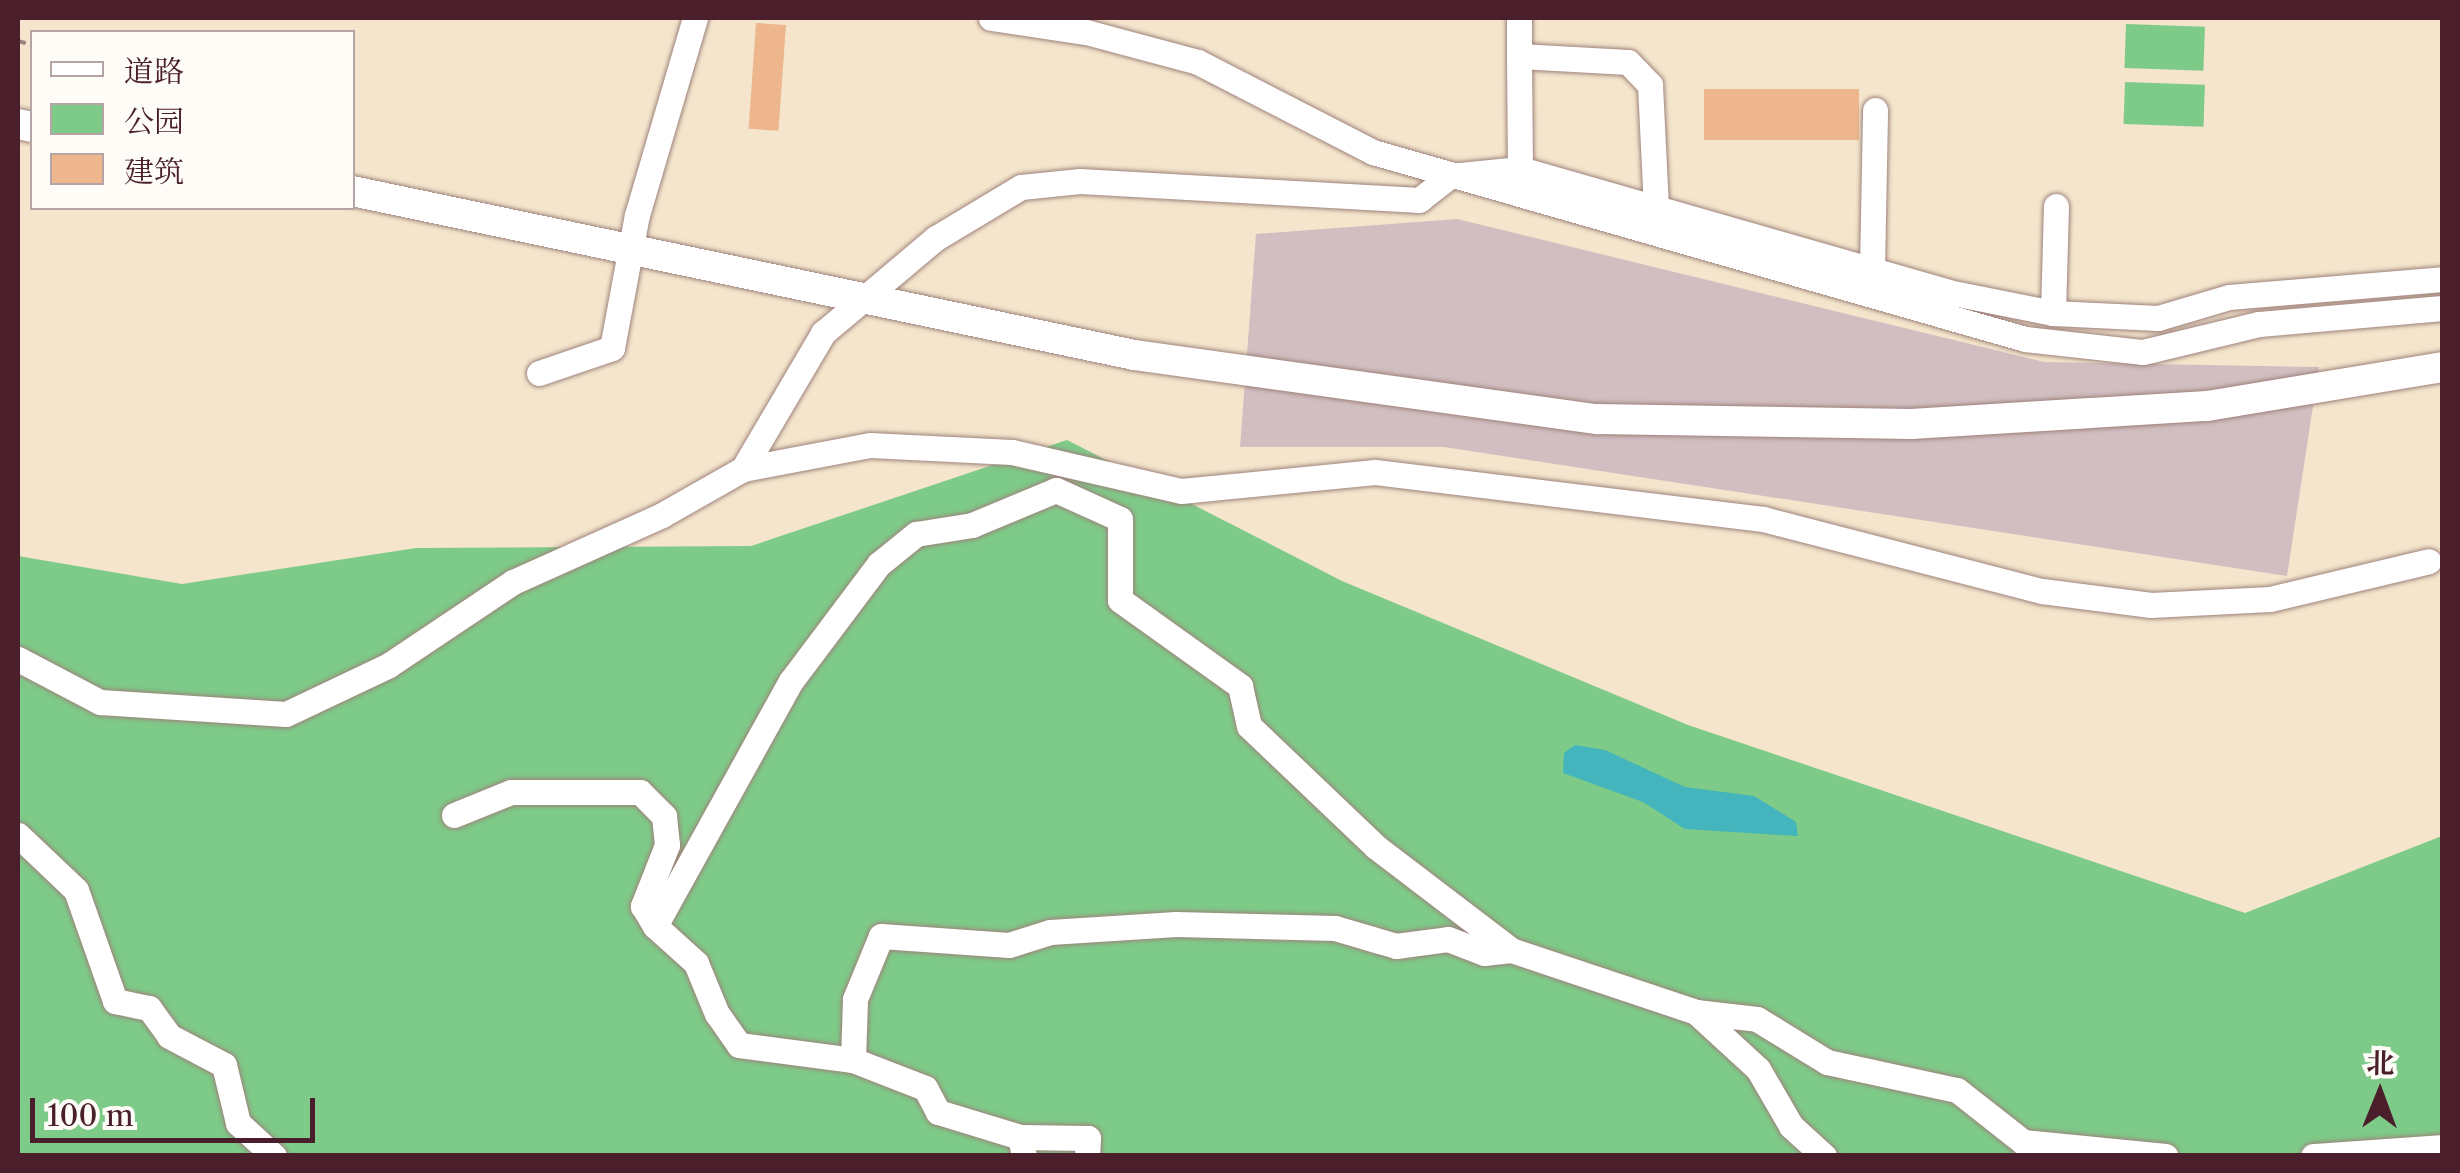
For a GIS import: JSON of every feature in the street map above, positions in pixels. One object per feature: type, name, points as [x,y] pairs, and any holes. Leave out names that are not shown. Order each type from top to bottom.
[{"type":"main road","points":[[355,193],[868,294],[1134,355],[1598,419],[1930,423],[2207,406],[2442,367]]},
{"type":"street","points":[[540,373],[612,348],[637,214],[695,18]]},
{"type":"street","points":[[990,18],[1086,32],[1198,62],[1373,152],[2024,339],[2144,352],[2259,324],[2442,308]]},
{"type":"street","points":[[1519,18],[1520,170]]},
{"type":"street","points":[[1519,56],[1628,62],[1650,84],[1656,209]]},
{"type":"street","points":[[1872,270],[1875,110]]},
{"type":"street","points":[[743,469],[823,332],[936,238],[1021,186],[1080,181],[1419,200],[1450,176],[1520,170],[1872,270],[2053,313],[2158,318],[2229,297],[2442,279]]},
{"type":"street","points":[[2053,313],[2056,206]]},
{"type":"street","points":[[18,659],[100,702],[286,714],[389,665],[513,582],[662,514],[743,469],[870,445],[1012,452],[1182,491],[1375,472],[1763,519],[2042,591],[2151,605],[2270,599],[2428,560]]},
{"type":"street","points":[[655,926],[792,681],[878,564],[916,534],[972,525],[1056,490],[1120,519],[1120,600],[1240,686],[1249,726],[1376,848],[1511,950],[1696,1012],[1757,1020],[1827,1062],[1957,1090],[2020,1149],[2165,1156]]},
{"type":"street","points":[[454,815],[511,792],[640,792],[664,816],[666,845],[643,906],[655,926],[696,963],[717,1014],[739,1044],[853,1060],[925,1088],[938,1112],[1022,1146],[1088,1138],[1087,1156]]},
{"type":"street","points":[[18,835],[76,890],[115,1001],[149,1008],[168,1036],[224,1065],[238,1122],[274,1156]]},
{"type":"street","points":[[853,1060],[855,999],[881,936],[1009,944],[1050,932],[1176,924],[1335,928],[1396,946],[1448,939],[1484,953],[1511,950]]},
{"type":"street","points":[[1696,1012],[1758,1069],[1791,1126],[1824,1156]]},
{"type":"street","points":[[2313,1156],[2399,1154],[2442,1146]]},
{"type":"shaded area","points":[[1457,219],[2044,362],[2319,367],[2287,576],[1444,447],[1240,447],[1256,234]]},
{"type":"green space","points":[[2126,24],[2205,27],[2203,71],[2124,68]]},
{"type":"green space","points":[[2125,82],[2205,85],[2203,127],[2124,124]]},
{"type":"green space","points":[[1067,440],[1342,581],[1688,725],[2245,913],[2442,836],[2442,1155],[18,1155],[18,556],[182,584],[416,548],[751,546]]},
{"type":"water","points":[[1575,745],[1605,750],[1685,787],[1754,796],[1796,822],[1798,836],[1685,829],[1643,802],[1563,773],[1564,753]]},
{"type":"building","points":[[756,23],[786,25],[779,131],[749,129]]},
{"type":"building","points":[[1704,89],[1859,89],[1859,140],[1704,140]]}]
